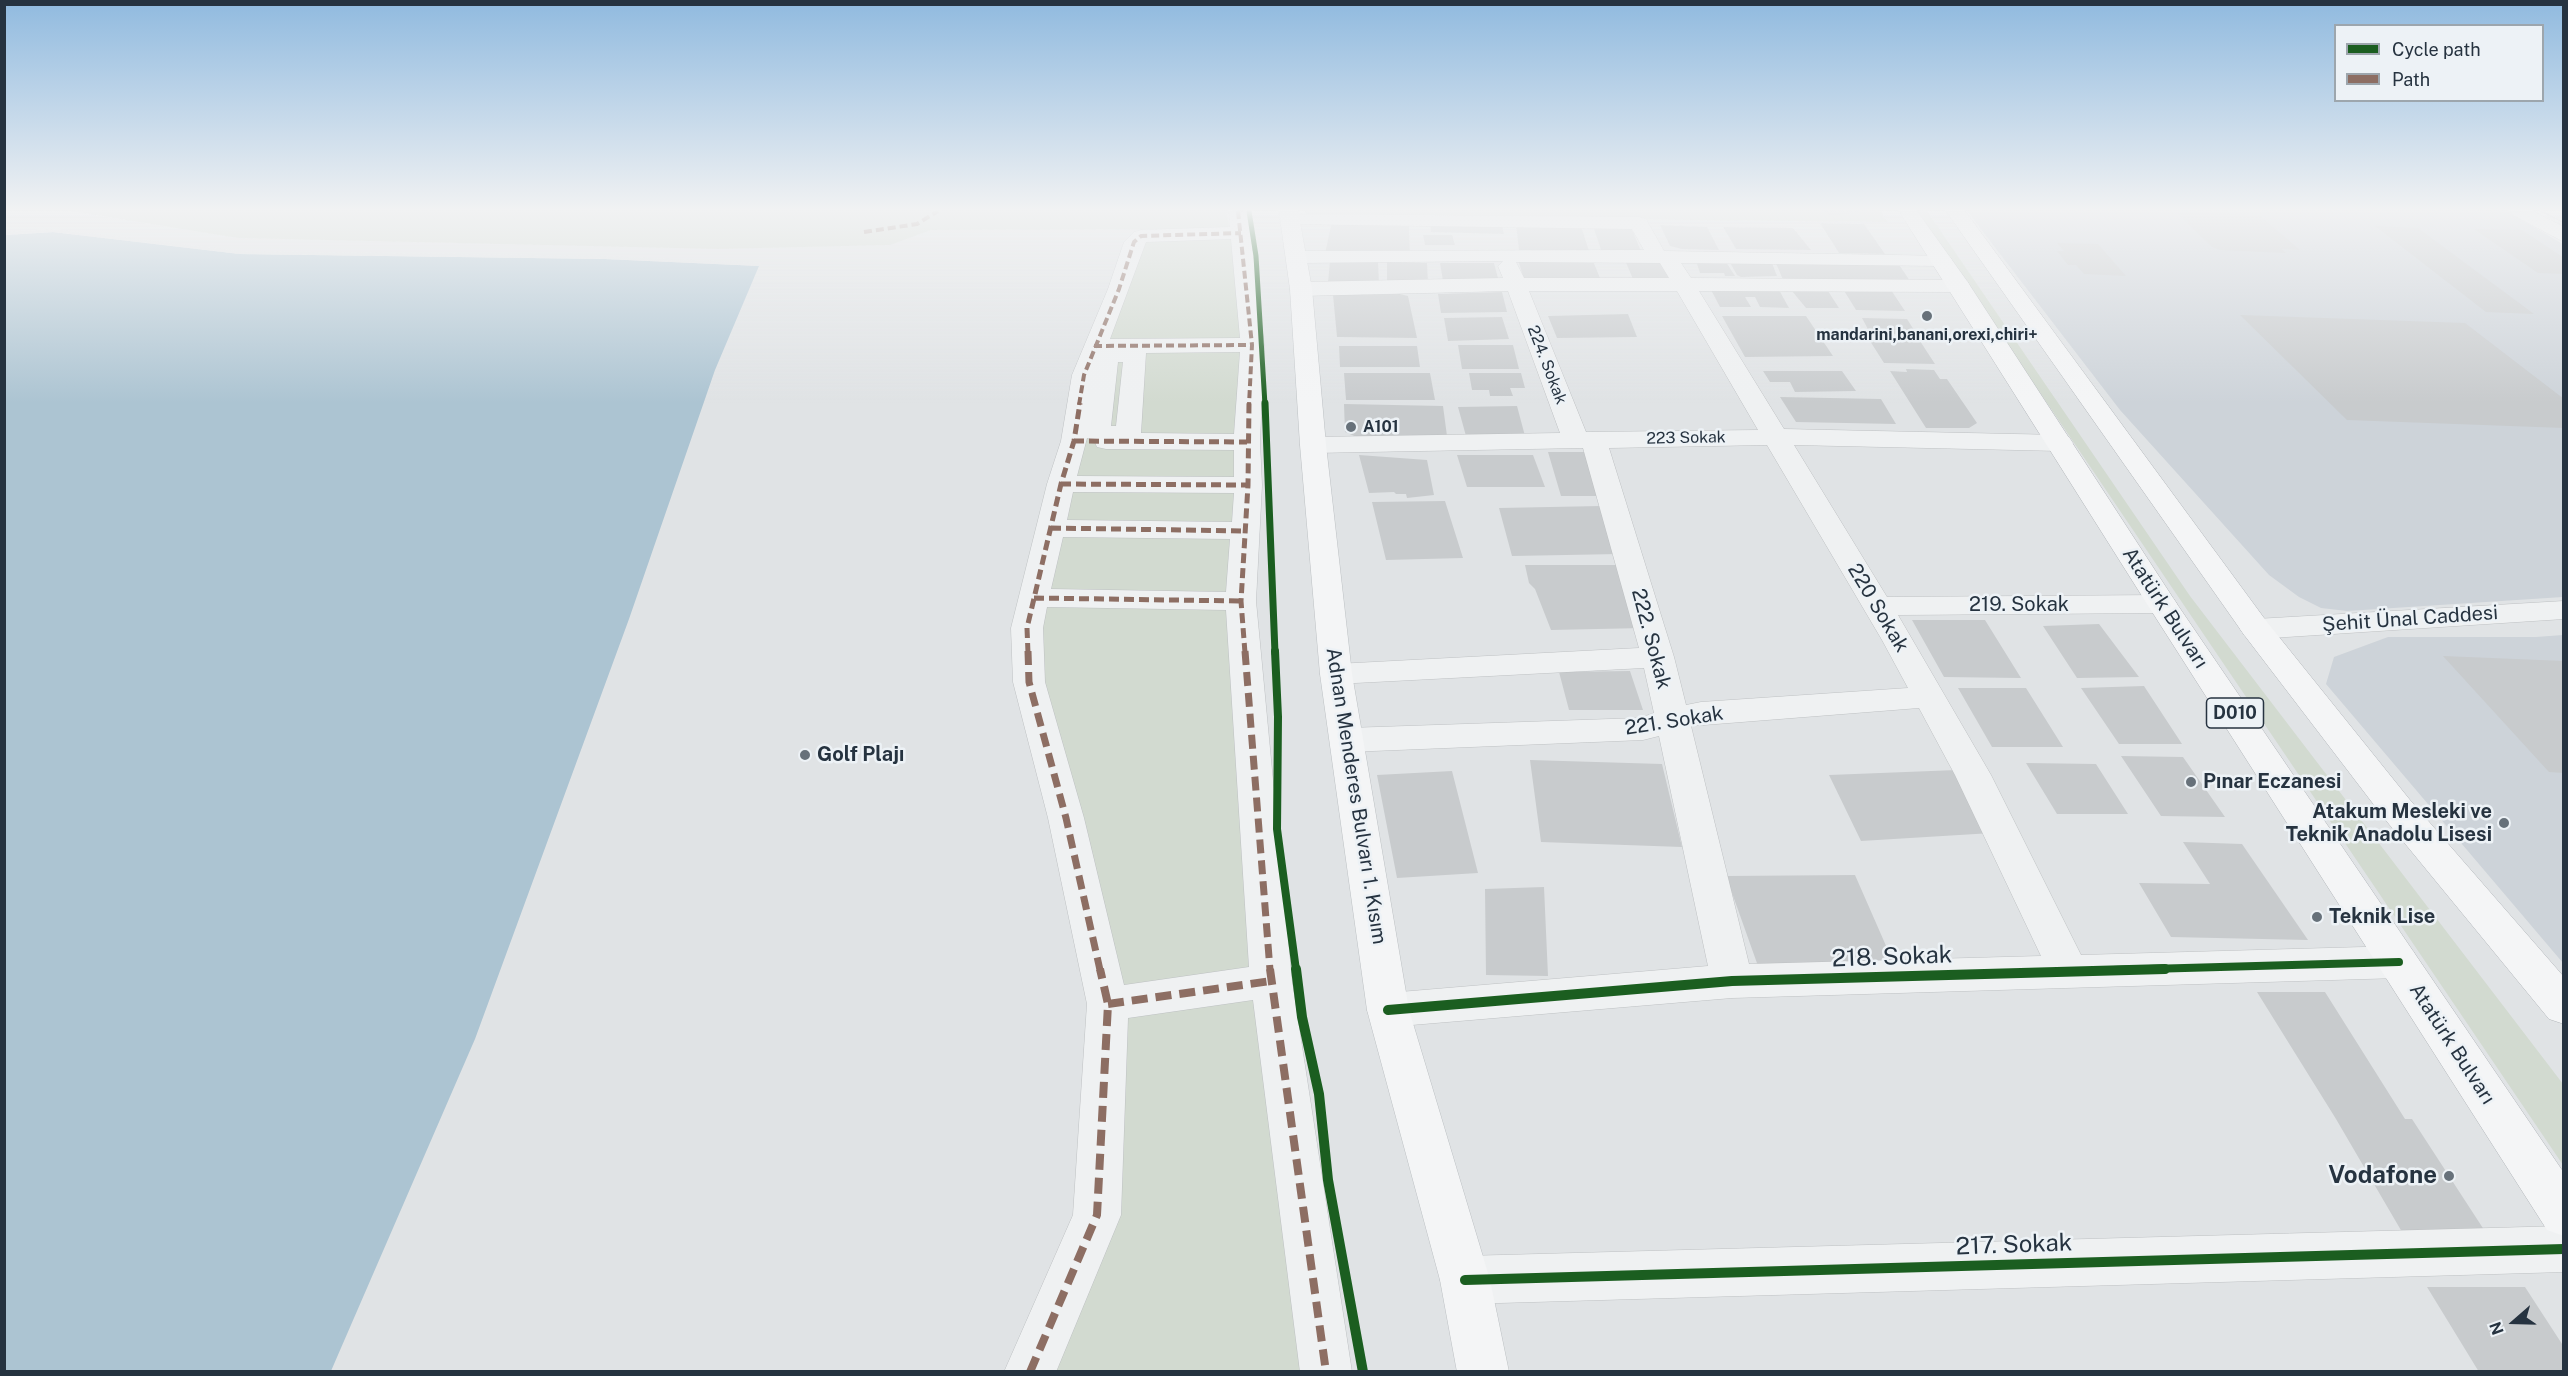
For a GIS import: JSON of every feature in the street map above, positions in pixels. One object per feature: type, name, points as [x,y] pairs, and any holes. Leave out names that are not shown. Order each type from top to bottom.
[{"type":"main road","name":"Adnan Menderes Bulvarı 1. Kısım","points":[[1299,275],[1312,446],[1336,674],[1388,1010],[1465,1280],[1483,1371]]},
{"type":"main road","name":"Atatürk Bulvarı","points":[[1952,275],[2162,604],[2564,1214]]},
{"type":"main road","points":[[2001,275],[2256,629],[2397,808],[2564,1007]]},
{"type":"street","points":[[1030,1371],[1097,1215],[1108,1004],[1066,818],[1029,682],[1028,628],[1061,484],[1074,441],[1084,375],[1123,275]]},
{"type":"street","points":[[1245,275],[1252,345],[1247,442],[1248,485],[1241,601],[1271,981],[1326,1371]]},
{"type":"street","points":[[1343,275],[1516,284],[1684,285],[1902,275]]},
{"type":"street","name":"224. Sokak","points":[[1513,275],[1585,440]]},
{"type":"street","name":"220 Sokak","points":[[1676,275],[1877,606],[1973,775],[2068,970]]},
{"type":"street","points":[[1113,437],[1097,433],[1107,356],[1130,351],[1252,345]]},
{"type":"street","points":[[1094,346],[1130,351]]},
{"type":"street","points":[[1074,441],[1113,437],[1247,442]]},
{"type":"street","name":"223 Sokak","points":[[1312,446],[1776,437],[2060,443]]},
{"type":"street","name":"222. Sokak","points":[[1585,440],[1658,657],[1732,981]]},
{"type":"street","points":[[1061,484],[1248,485]]},
{"type":"street","points":[[1051,528],[1245,531]]},
{"type":"street","points":[[1034,598],[1241,601]]},
{"type":"street","name":"219. Sokak","points":[[1877,606],[2162,604]]},
{"type":"street","name":"Şehit Ünal Caddesi","points":[[2256,629],[2564,610]]},
{"type":"street","points":[[1336,674],[1658,657]]},
{"type":"street","name":"221. Sokak","points":[[1348,740],[1643,729],[1701,713],[1929,697]]},
{"type":"street","name":"218. Sokak","points":[[1388,1010],[1732,981],[2399,962]]},
{"type":"street","points":[[1108,1004],[1271,981]]},
{"type":"street","name":"217. Sokak","points":[[1465,1280],[2564,1249]]},
{"type":"shaded area","points":[[1128,275],[1239,275],[1244,324],[1237,537],[1311,1371],[1045,1372],[1122,1021],[1037,677],[1036,626],[1090,375]]},
{"type":"shaded area","points":[[1960,275],[1971,275],[2190,596],[2563,1084],[2563,1165]]},
{"type":"shaded area","points":[[2016,275],[2563,275],[2563,597],[2347,611],[2321,608],[2299,597],[2269,575],[2120,410]]},
{"type":"shaded area","name":"Atakum Mesleki ve Teknik Anadolu Lisesi","points":[[2563,635],[2563,963],[2326,684],[2334,657],[2388,637]]},
{"type":"water","points":[[5,275],[755,275],[715,370],[629,619],[475,1039],[331,1371],[5,1372]]},
{"type":"building","points":[[1329,275],[1379,275],[1379,284],[1328,283]]},
{"type":"building","points":[[1387,275],[1428,275],[1428,282],[1387,282]]},
{"type":"building","points":[[1442,275],[1497,275],[1499,282],[1443,281]]},
{"type":"building","points":[[1523,275],[1599,275],[1602,283],[1525,282]]},
{"type":"building","points":[[1631,275],[1670,275],[1674,284],[1635,284]]},
{"type":"building","points":[[1737,275],[1777,276],[1741,277]]},
{"type":"building","points":[[1781,275],[1906,275],[1912,284],[1784,282]]},
{"type":"building","points":[[2439,275],[2482,275],[2534,314],[2486,312]]},
{"type":"building","points":[[1710,288],[1778,288],[1789,308],[1760,307],[1755,297],[1745,297],[1751,307],[1720,307]]},
{"type":"building","points":[[1843,289],[1891,290],[1905,311],[1856,310]]},
{"type":"building","points":[[1792,291],[1828,291],[1839,308],[1806,308]]},
{"type":"building","points":[[1502,292],[1507,312],[1441,313],[1438,294]]},
{"type":"building","points":[[1400,294],[1408,296],[1417,338],[1337,337],[1333,295]]},
{"type":"building","points":[[1628,314],[1637,337],[1557,338],[1548,316]]},
{"type":"building","points":[[2240,315],[2465,323],[2564,399],[2564,428],[2347,420]]},
{"type":"building","points":[[1722,316],[1806,316],[1833,356],[1745,357]]},
{"type":"building","points":[[1502,317],[1509,339],[1448,341],[1444,318]]},
{"type":"building","points":[[1862,318],[1907,319],[1916,333],[1871,335]]},
{"type":"building","points":[[1870,341],[1920,341],[1935,364],[1884,363]]},
{"type":"building","points":[[1458,345],[1513,345],[1519,369],[1462,369]]},
{"type":"building","points":[[1339,346],[1417,346],[1420,367],[1340,367]]},
{"type":"building","points":[[1906,369],[1934,370],[1940,379],[1947,379],[1977,423],[1969,428],[1926,428],[1890,371],[1907,372]]},
{"type":"building","points":[[1763,371],[1842,371],[1856,391],[1795,392],[1790,382],[1770,382]]},
{"type":"building","points":[[1344,373],[1430,373],[1435,400],[1346,400]]},
{"type":"building","points":[[1469,373],[1521,373],[1525,388],[1510,388],[1513,396],[1490,396],[1489,390],[1472,390]]},
{"type":"building","points":[[1780,397],[1881,399],[1896,424],[1796,422]]},
{"type":"building","points":[[1344,404],[1443,406],[1447,436],[1359,438],[1345,432]]},
{"type":"building","points":[[1517,406],[1525,436],[1466,436],[1458,407]]},
{"type":"building","points":[[1548,452],[1585,452],[1600,496],[1561,496]]},
{"type":"building","points":[[1359,455],[1427,460],[1434,495],[1407,498],[1406,494],[1394,492],[1369,493]]},
{"type":"building","points":[[1457,455],[1533,455],[1545,487],[1467,487]]},
{"type":"building","points":[[1445,501],[1463,558],[1386,560],[1372,502]]},
{"type":"building","points":[[1601,506],[1619,554],[1512,556],[1499,508]]},
{"type":"building","points":[[1525,565],[1622,565],[1644,628],[1551,630],[1535,589],[1529,583]]},
{"type":"building","points":[[1912,620],[1985,620],[2021,678],[1944,677]]},
{"type":"building","points":[[2099,624],[2139,677],[2077,678],[2043,626]]},
{"type":"building","points":[[2443,656],[2564,661],[2564,773],[2549,772]]},
{"type":"building","points":[[1630,671],[1643,710],[1569,710],[1559,672]]},
{"type":"building","points":[[2144,686],[2182,744],[2119,744],[2081,688]]},
{"type":"building","points":[[1958,688],[2026,688],[2063,747],[1992,747]]},
{"type":"building","points":[[2121,756],[2183,757],[2225,817],[2161,816]]},
{"type":"building","points":[[1530,760],[1662,764],[1682,847],[1541,842]]},
{"type":"building","points":[[2026,763],[2096,764],[2128,814],[2057,814]]},
{"type":"building","points":[[1957,770],[1992,833],[1861,841],[1829,775]]},
{"type":"building","points":[[1452,771],[1478,873],[1397,878],[1377,775]]},
{"type":"building","points":[[2183,842],[2242,844],[2308,940],[2171,937],[2139,883],[2210,884]]},
{"type":"building","points":[[1855,875],[1894,964],[1758,966],[1726,876]]},
{"type":"building","points":[[1544,887],[1548,976],[1486,975],[1485,889]]},
{"type":"building","points":[[2257,992],[2325,992],[2405,1119],[2412,1119],[2490,1239],[2409,1244],[2336,1119]]},
{"type":"building","points":[[2427,1287],[2525,1287],[2564,1347],[2564,1372],[2479,1372]]},
{"type":"marked path","points":[[1030,1372],[1097,1215],[1108,1004],[1066,818],[1029,682],[1027,628],[1061,484],[1074,441],[1084,375],[1123,275]]},
{"type":"marked path","points":[[1245,275],[1252,345],[1247,442],[1248,485],[1241,601],[1271,981],[1326,1372]]},
{"type":"marked path","points":[[1094,346],[1252,345]]},
{"type":"marked path","points":[[1074,441],[1247,442]]},
{"type":"marked path","points":[[1061,484],[1248,485]]},
{"type":"marked path","points":[[1051,528],[1245,531]]},
{"type":"marked path","points":[[1034,598],[1241,601]]},
{"type":"marked path","points":[[1108,1004],[1271,981]]},
{"type":"cycle path","points":[[1257,275],[1264,376],[1278,717],[1277,829],[1302,1017],[1319,1094],[1328,1180],[1363,1372]]},
{"type":"cycle path","points":[[1388,1010],[1732,981],[2399,962]]},
{"type":"cycle path","points":[[1465,1280],[2564,1249]]},
{"type":"place","name":"mandarini,banani,orexi,chiri+","points":[[1927,316]]},
{"type":"place","name":"A101","points":[[1351,427]]},
{"type":"place","name":"Golf Plajı","points":[[805,755]]},
{"type":"place","name":"Pınar Eczanesi","points":[[2191,782]]},
{"type":"place","name":"Atakum Mesleki ve Teknik Anadolu Lisesi","points":[[2504,823]]},
{"type":"place","name":"Teknik Lise","points":[[2317,917]]},
{"type":"place","name":"Vodafone","points":[[2449,1176]]}]
